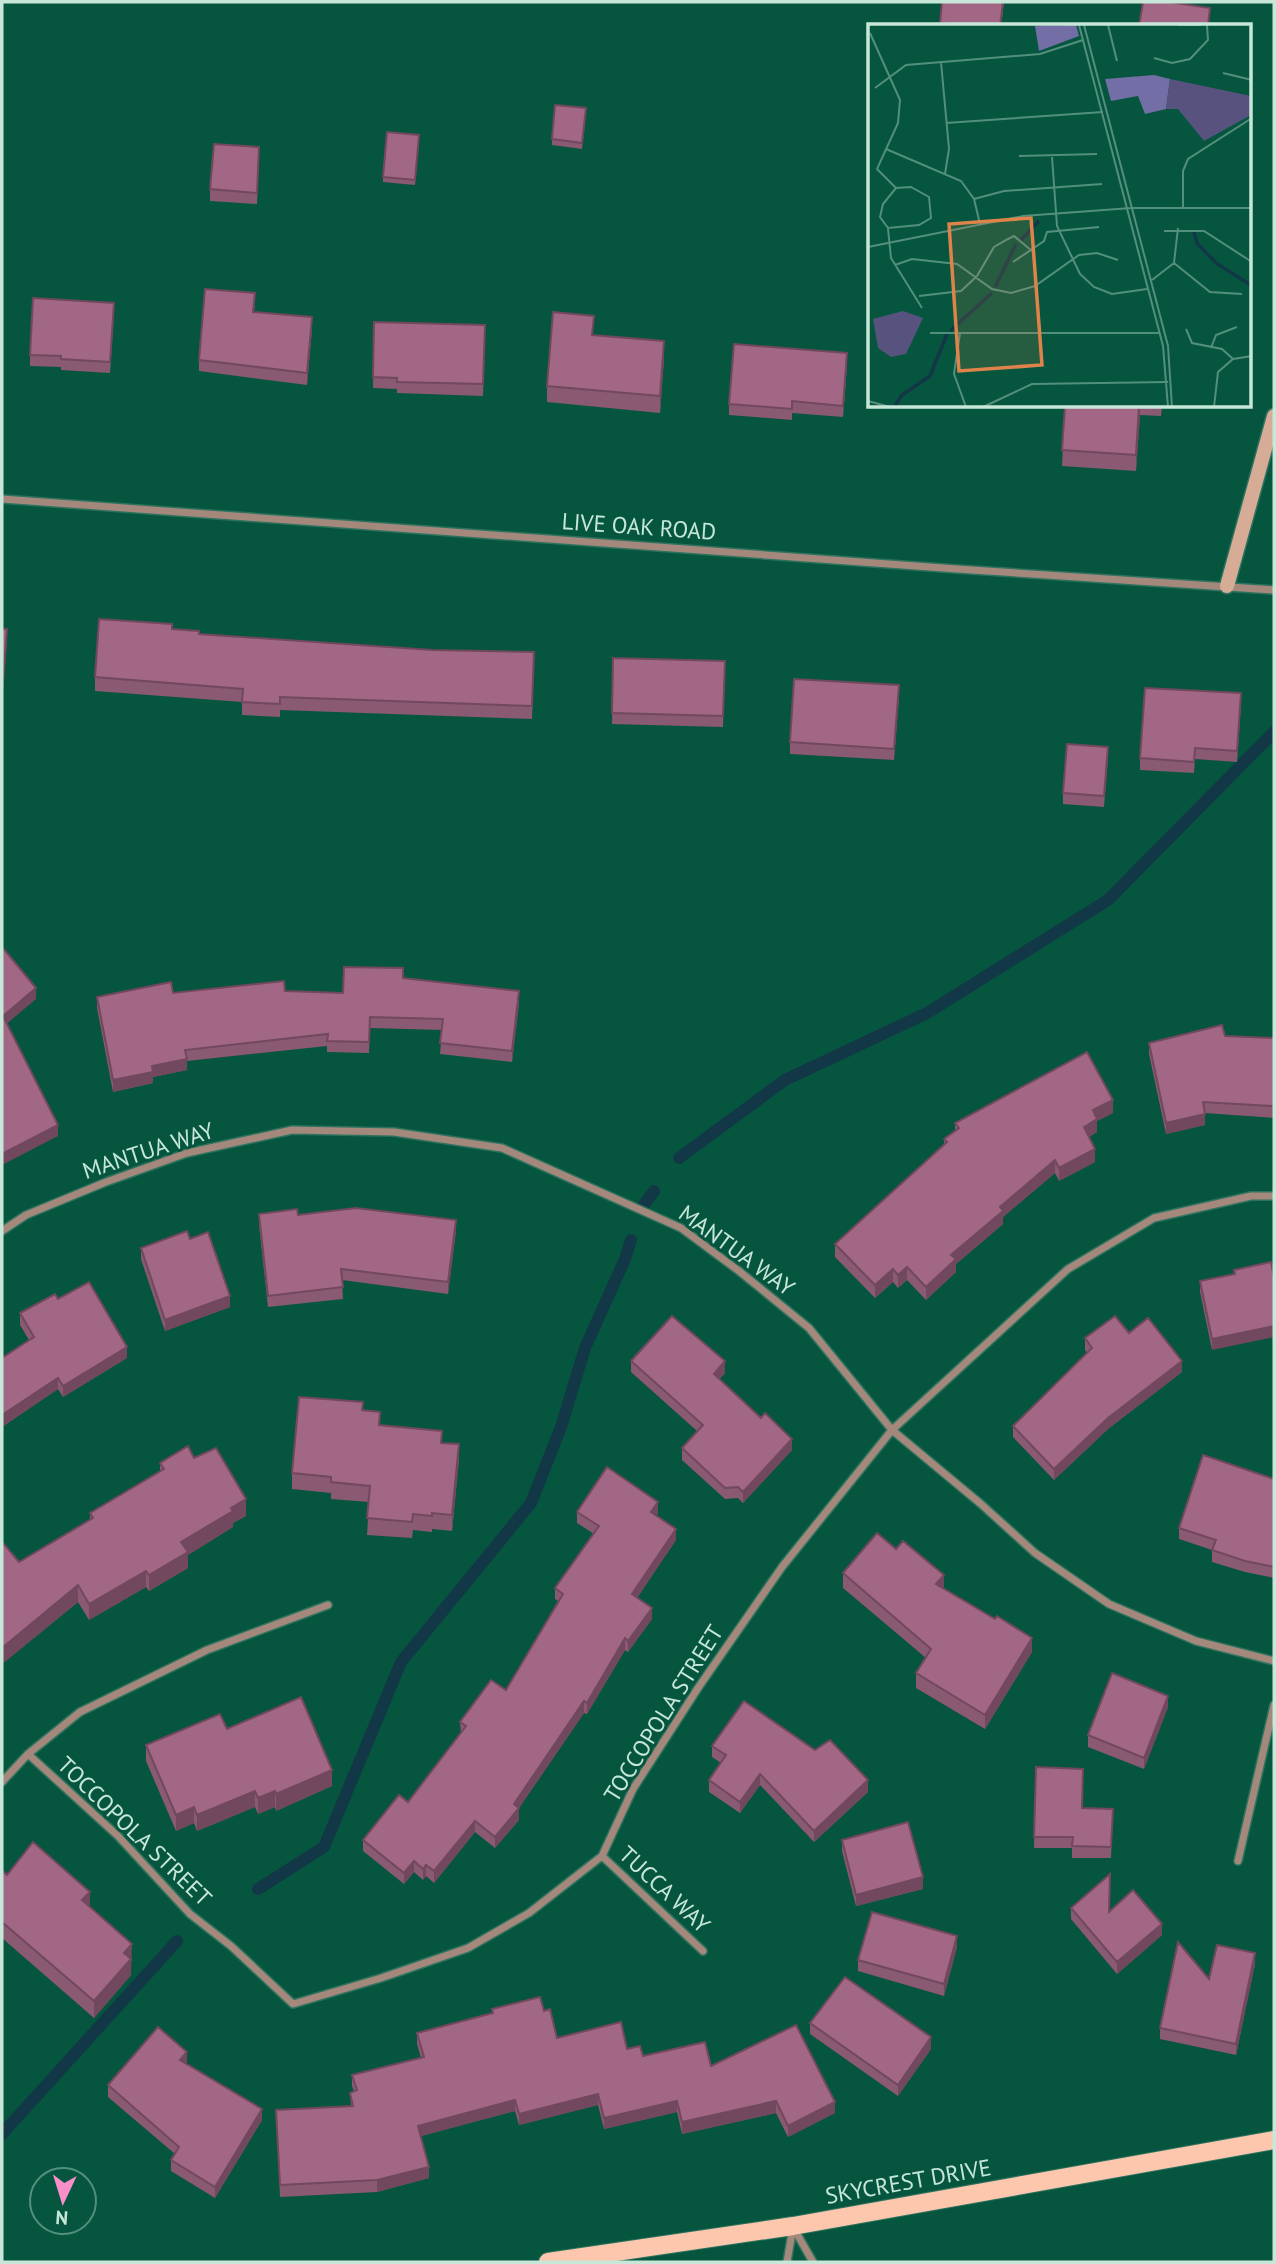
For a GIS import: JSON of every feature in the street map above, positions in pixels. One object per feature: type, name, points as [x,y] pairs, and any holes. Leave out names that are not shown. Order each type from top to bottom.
[{"type":"main road","name":"SKYCREST DRIVE","points":[[548,2262],[793,2226],[1274,2140]]},
{"type":"street","points":[[1227,586],[1274,416]]},
{"type":"street","name":"LIVE OAK ROAD","points":[[2,499],[1274,590]]},
{"type":"street","name":"MANTUA WAY","points":[[2,1231],[26,1216],[106,1182],[187,1153],[292,1130],[394,1132],[502,1148],[681,1228],[739,1271],[809,1328],[892,1430],[1035,1553],[1109,1604],[1196,1641],[1274,1661]]},
{"type":"street","name":"TOCCOPOLA STREET","points":[[28,1754],[118,1836],[190,1914],[231,1946],[293,2004],[468,1948],[528,1913],[602,1856],[633,1789],[698,1688],[782,1567],[892,1430],[1068,1269],[1154,1217],[1251,1195],[1274,1196]]},
{"type":"street","points":[[2,1782],[28,1754],[80,1712],[207,1650],[328,1605]]},
{"type":"street","points":[[1238,1861],[1274,1705]]},
{"type":"street","name":"TUCCA WAY","points":[[602,1856],[703,1951]]},
{"type":"street","points":[[787,2262],[793,2226]]},
{"type":"street","points":[[793,2226],[813,2262]]},
{"type":"building","points":[[942,2],[1003,2],[1000,24],[940,23]]},
{"type":"building","points":[[1143,2],[1169,2],[1210,8],[1208,24],[1139,24]]},
{"type":"building","points":[[555,105],[586,108],[582,143],[552,139]]},
{"type":"building","points":[[387,132],[419,135],[415,180],[383,177]]},
{"type":"building","points":[[214,144],[259,147],[257,193],[210,189]]},
{"type":"building","points":[[205,289],[255,293],[253,312],[312,317],[307,373],[199,360]]},
{"type":"building","points":[[33,298],[114,303],[110,362],[30,355]]},
{"type":"building","points":[[553,312],[594,316],[592,335],[664,341],[660,396],[547,386]]},
{"type":"building","points":[[374,322],[485,325],[483,384],[397,382],[397,378],[373,377]]},
{"type":"building","points":[[734,344],[847,353],[843,406],[792,401],[792,409],[729,404]]},
{"type":"building","points":[[1065,408],[1139,408],[1136,455],[1062,450]]},
{"type":"building","points":[[99,619],[172,624],[172,629],[199,631],[199,634],[432,650],[534,652],[532,706],[280,697],[280,704],[242,702],[243,689],[95,677]]},
{"type":"building","points":[[2,629],[7,629],[2,694]]},
{"type":"building","points":[[613,658],[725,661],[723,716],[612,713]]},
{"type":"building","points":[[794,679],[899,685],[894,749],[790,742]]},
{"type":"building","points":[[1145,688],[1241,693],[1237,751],[1195,748],[1194,762],[1140,758]]},
{"type":"building","points":[[1067,744],[1108,747],[1104,796],[1063,793]]},
{"type":"building","points":[[2,947],[36,988],[3,1016],[58,1125],[2,1154]]},
{"type":"building","points":[[344,967],[403,968],[403,978],[519,991],[512,1051],[440,1043],[443,1019],[370,1017],[369,1042],[327,1041],[328,1034],[185,1050],[187,1059],[152,1066],[153,1072],[113,1080],[97,997],[171,982],[173,993],[284,981],[285,991],[343,993]]},
{"type":"building","points":[[1222,1025],[1225,1036],[1274,1038],[1274,1106],[1203,1102],[1205,1114],[1166,1123],[1149,1043]]},
{"type":"building","points":[[1087,1052],[1113,1100],[1093,1110],[1097,1119],[1084,1127],[1095,1149],[1059,1168],[1055,1160],[1000,1207],[1003,1211],[951,1255],[956,1259],[926,1287],[907,1267],[898,1275],[893,1269],[875,1285],[835,1244],[947,1142],[944,1139],[959,1128],[955,1123]]},
{"type":"building","points":[[356,1208],[456,1220],[448,1282],[341,1269],[343,1287],[268,1296],[259,1214],[297,1209],[298,1215]]},
{"type":"building","points":[[187,1231],[190,1239],[208,1232],[230,1296],[165,1320],[141,1248]]},
{"type":"building","points":[[1271,1262],[1274,1277],[1274,1326],[1212,1339],[1200,1281],[1235,1274],[1234,1270]]},
{"type":"building","points":[[89,1282],[127,1347],[63,1386],[58,1378],[2,1415],[2,1358],[34,1337],[20,1313],[55,1294],[58,1299]]},
{"type":"building","points":[[672,1316],[725,1361],[714,1374],[761,1418],[765,1413],[792,1439],[743,1492],[738,1487],[725,1488],[682,1448],[703,1425],[631,1361]]},
{"type":"building","points":[[1115,1316],[1129,1333],[1148,1318],[1182,1361],[1108,1418],[1054,1469],[1013,1426],[1092,1348],[1085,1338]]},
{"type":"building","points":[[299,1397],[363,1402],[362,1410],[380,1412],[379,1425],[442,1431],[441,1443],[459,1444],[452,1515],[413,1514],[412,1522],[367,1518],[370,1486],[331,1482],[331,1477],[292,1473]]},
{"type":"building","points":[[188,1446],[194,1458],[216,1448],[246,1499],[231,1508],[233,1511],[181,1542],[188,1552],[149,1575],[146,1571],[89,1604],[78,1585],[2,1648],[2,1544],[19,1562],[93,1518],[90,1513],[164,1469],[160,1463]]},
{"type":"building","points":[[1203,1455],[1274,1479],[1274,1567],[1212,1550],[1216,1540],[1179,1528]]},
{"type":"building","points":[[607,1467],[658,1502],[651,1512],[676,1529],[632,1594],[652,1608],[628,1641],[625,1638],[587,1703],[584,1701],[514,1804],[519,1808],[495,1837],[475,1821],[434,1871],[426,1865],[423,1869],[414,1861],[404,1873],[363,1840],[399,1795],[408,1802],[466,1726],[460,1722],[491,1680],[506,1690],[563,1594],[555,1588],[599,1526],[577,1512]]},
{"type":"building","points":[[877,1533],[896,1549],[903,1541],[944,1575],[936,1584],[1032,1638],[985,1715],[916,1673],[931,1649],[843,1573]]},
{"type":"building","points":[[1112,1673],[1168,1696],[1144,1758],[1088,1735]]},
{"type":"building","points":[[301,1697],[332,1770],[276,1794],[275,1791],[258,1798],[255,1791],[197,1815],[194,1807],[176,1815],[146,1745],[220,1714],[227,1729]]},
{"type":"building","points":[[744,1701],[815,1750],[830,1740],[868,1780],[814,1831],[760,1774],[740,1802],[709,1780],[726,1755],[712,1746]]},
{"type":"building","points":[[1036,1767],[1083,1769],[1082,1808],[1113,1809],[1111,1847],[1072,1846],[1073,1837],[1034,1837]]},
{"type":"building","points":[[908,1822],[923,1877],[856,1895],[842,1840]]},
{"type":"building","points":[[33,1842],[90,1892],[82,1900],[132,1944],[124,1953],[131,1959],[94,2001],[2,1922],[2,1875],[4,1872],[7,1875]]},
{"type":"building","points":[[1110,1874],[1109,1912],[1133,1890],[1162,1924],[1117,1962],[1071,1908]]},
{"type":"building","points":[[872,1912],[957,1936],[944,1984],[858,1960]]},
{"type":"building","points":[[1178,1942],[1209,1979],[1217,1945],[1255,1953],[1236,2044],[1160,2028]]},
{"type":"building","points":[[845,1977],[931,2037],[898,2085],[810,2023]]},
{"type":"building","points":[[540,1997],[544,2011],[550,2009],[557,2038],[621,2022],[627,2049],[640,2046],[643,2056],[705,2042],[711,2066],[796,2025],[835,2102],[788,2126],[776,2101],[682,2122],[677,2101],[604,2118],[598,2094],[519,2114],[515,2100],[418,2126],[429,2167],[377,2180],[280,2185],[276,2110],[353,2106],[350,2093],[357,2090],[352,2075],[424,2057],[417,2033],[493,2013],[492,2009]]},
{"type":"building","points":[[158,2027],[187,2052],[180,2060],[262,2109],[215,2187],[171,2160],[179,2147],[108,2085]]},
{"type":"waterway","points":[[679,1158],[785,1080],[927,1013],[1108,900],[1274,732]]},
{"type":"waterway","points":[[643,1206],[654,1191]]},
{"type":"waterway","points":[[258,1889],[324,1847],[401,1662],[531,1503],[561,1427],[585,1348],[631,1240]]},
{"type":"waterway","points":[[2,2134],[177,1941]]}]
